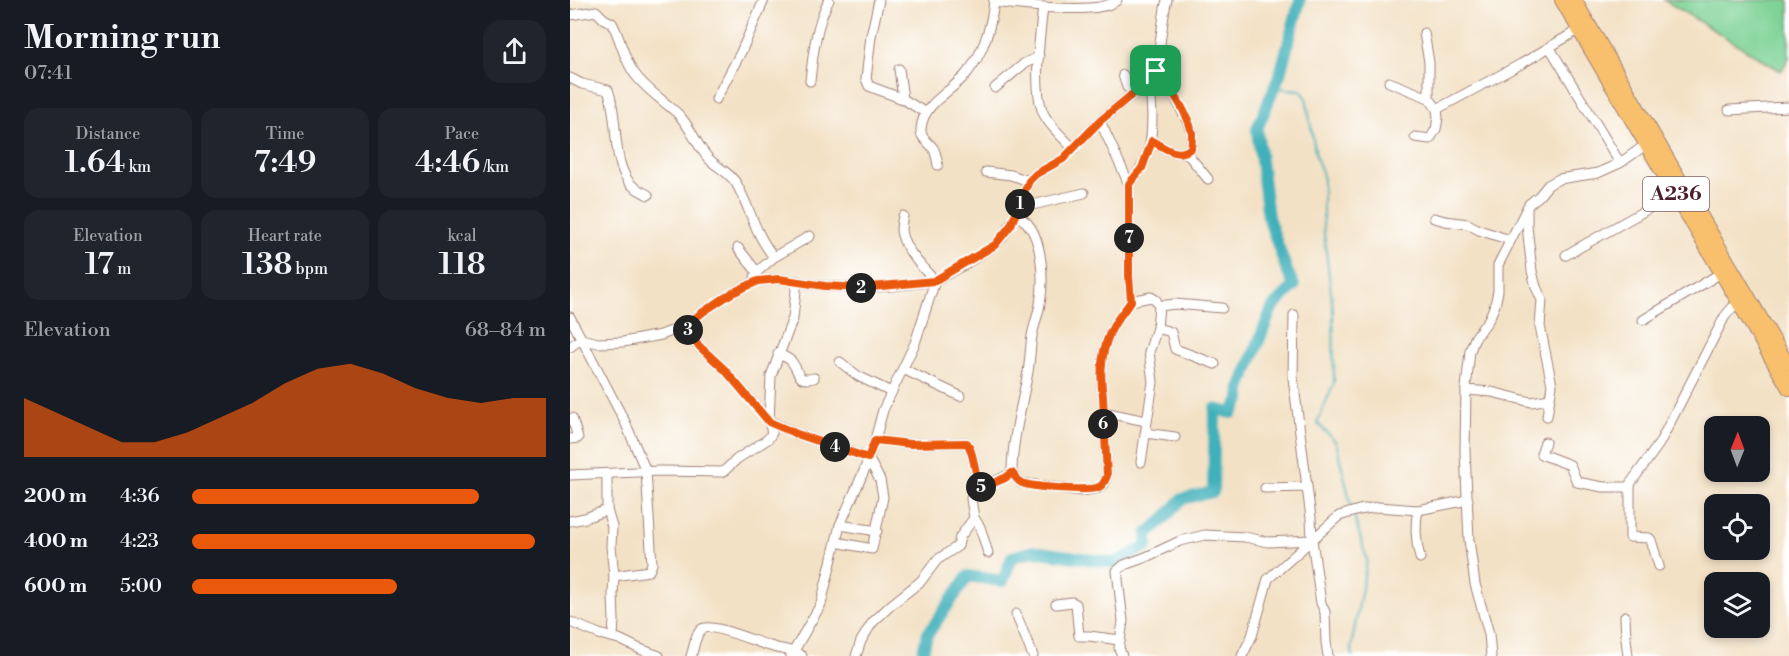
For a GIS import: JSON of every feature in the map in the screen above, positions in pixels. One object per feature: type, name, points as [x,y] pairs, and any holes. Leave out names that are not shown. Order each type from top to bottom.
[{"type":"highway","name":"A236","points":[[1562,0],[1721,273],[1744,300],[1789,367]]},
{"type":"highway","name":"A236","points":[[1574,0],[1744,300],[1789,388]]},
{"type":"street","points":[[716,99],[741,52],[764,0]]},
{"type":"street","points":[[810,81],[817,36],[830,0]]},
{"type":"street","points":[[879,0],[871,36],[866,80],[869,86],[903,99],[926,112]]},
{"type":"street","points":[[938,165],[934,149],[922,137],[920,130],[926,112],[934,102],[968,73],[990,25],[994,1],[1043,8],[1081,8],[1109,6],[1117,0]]},
{"type":"street","points":[[757,277],[861,288],[934,281],[995,245],[1011,225],[1029,181],[1036,174],[1063,159],[1100,121],[1147,82],[1156,71],[1167,0]]},
{"type":"street","points":[[1043,8],[1039,57],[1040,105],[1045,117],[1074,149]]},
{"type":"street","points":[[570,15],[596,12],[612,23],[634,74],[653,95],[679,115],[700,149],[712,162],[726,171],[736,183],[753,224],[774,257]]},
{"type":"street","points":[[1437,110],[1580,29]]},
{"type":"street","points":[[1415,137],[1430,139],[1436,129],[1438,118],[1437,110],[1429,98],[1429,62],[1424,33]]},
{"type":"street","points":[[1550,48],[1620,163]]},
{"type":"street","points":[[995,88],[1025,63],[1039,57]]},
{"type":"street","points":[[899,69],[903,99]]},
{"type":"street","points":[[1152,141],[1172,152],[1186,152],[1191,148],[1192,132],[1167,81],[1156,71]]},
{"type":"street","points":[[1123,75],[1127,87],[1134,93]]},
{"type":"street","points":[[570,78],[582,84],[608,90],[615,119],[617,149],[624,173],[629,182],[648,195]]},
{"type":"street","points":[[1129,184],[1142,168],[1152,141],[1152,97],[1147,82]]},
{"type":"street","points":[[1389,82],[1429,98]]},
{"type":"street","points":[[1729,110],[1789,107]]},
{"type":"street","points":[[1017,211],[1028,224],[1037,244],[1042,286],[1032,334],[1028,375],[1015,437],[1012,473],[1021,483],[1082,491],[1099,488],[1104,484],[1107,476],[1101,376],[1112,328],[1131,301],[1129,184],[1100,121]]},
{"type":"street","points":[[1491,656],[1489,634],[1475,584],[1471,559],[1466,451],[1466,390],[1470,351],[1475,338],[1489,319],[1495,305],[1498,291],[1498,265],[1527,208],[1548,185],[1559,179],[1598,173],[1620,163],[1647,144]]},
{"type":"street","points":[[1186,152],[1208,179]]},
{"type":"street","points":[[986,172],[1011,175],[1029,181]]},
{"type":"street","points":[[1017,211],[1084,193]]},
{"type":"street","points":[[1566,255],[1676,193]]},
{"type":"street","points":[[1527,208],[1532,271],[1542,300],[1540,326],[1552,386],[1547,416]]},
{"type":"street","points":[[903,216],[901,232],[905,241],[934,281]]},
{"type":"street","points":[[1434,218],[1468,224],[1510,240]]},
{"type":"street","points":[[570,347],[581,339],[598,343],[623,342],[661,335],[685,326],[757,277],[774,257],[810,237]]},
{"type":"street","points":[[738,248],[757,277]]},
{"type":"street","points":[[1643,320],[1721,273]]},
{"type":"street","points":[[570,475],[646,471],[723,472],[737,459],[768,439],[772,433],[769,422],[771,376],[793,318],[797,281]]},
{"type":"street","points":[[691,656],[699,632],[707,627],[796,654],[821,604],[840,525],[875,440],[883,410],[915,343],[934,281]]},
{"type":"street","points":[[1659,566],[1651,540],[1630,537],[1630,483],[1659,444],[1725,316],[1744,300]]},
{"type":"street","points":[[1131,301],[1222,308]]},
{"type":"street","points":[[1141,462],[1153,382],[1149,352],[1157,328],[1156,302]]},
{"type":"street","points":[[1294,315],[1293,378],[1312,540],[1325,612],[1328,656]]},
{"type":"street","points":[[570,317],[625,422],[646,471],[652,564],[649,571],[614,576]]},
{"type":"street","points":[[685,326],[699,346],[725,370],[769,422],[868,458],[880,480],[883,497],[873,549],[836,542]]},
{"type":"street","points":[[1157,328],[1171,332],[1176,349],[1215,364]]},
{"type":"street","points":[[778,354],[791,360],[800,377],[805,380],[814,378]]},
{"type":"street","points":[[840,362],[858,376],[891,392]]},
{"type":"street","points":[[903,369],[960,396]]},
{"type":"street","points":[[1466,390],[1492,392],[1531,402],[1550,399]]},
{"type":"street","points":[[1103,412],[1146,422]]},
{"type":"street","points":[[570,439],[578,438],[572,418]]},
{"type":"street","points":[[1145,433],[1175,436]]},
{"type":"street","points":[[875,440],[910,444],[967,443],[971,448],[976,478],[982,488]]},
{"type":"street","points":[[1545,442],[1541,454],[1570,465],[1577,482],[1603,487],[1630,486]]},
{"type":"street","points":[[988,554],[980,527],[974,518],[972,495],[1012,473]]},
{"type":"street","points":[[608,474],[607,510],[612,527],[614,576],[613,637]]},
{"type":"street","points":[[1265,488],[1306,487]]},
{"type":"street","points":[[1242,656],[1252,636],[1268,579],[1340,516],[1378,507],[1418,510],[1468,500]]},
{"type":"street","points":[[570,521],[607,510]]},
{"type":"street","points":[[1418,510],[1415,531],[1420,558]]},
{"type":"street","points":[[856,656],[861,641],[872,623],[921,581],[937,560],[958,546],[960,537],[974,518]]},
{"type":"street","points":[[840,525],[877,531]]},
{"type":"street","points":[[1122,656],[1119,648],[1123,621],[1117,571],[1124,565],[1180,542],[1205,535],[1245,537],[1268,542],[1312,540]]},
{"type":"street","points":[[1056,604],[1072,602],[1076,604],[1079,636],[1120,640]]},
{"type":"street","points":[[1016,614],[1033,656]]},
{"type":"street","points":[[1625,616],[1628,656]]},
{"type":"street","points":[[570,622],[659,656]]},
{"type":"green space","points":[[1664,0],[1789,0],[1789,58],[1781,71]]},
{"type":"waterway","points":[[922,656],[927,635],[968,576],[1003,581],[1012,557],[1034,551],[1115,563],[1147,546],[1147,534],[1182,499],[1213,492],[1215,409],[1232,413],[1240,400],[1241,386],[1272,308],[1294,286],[1268,217],[1257,129],[1280,74],[1300,0]]},
{"type":"waterway","points":[[1275,86],[1301,90],[1306,97],[1316,157],[1323,175],[1323,225],[1333,310],[1334,383],[1317,423],[1336,442],[1352,510]]},
{"type":"waterway","points":[[1353,656],[1351,648],[1367,560],[1354,516]]},
{"type":"route","points":[[1156,71],[1167,81],[1192,132],[1191,148],[1186,152],[1172,152],[1152,141],[1142,168],[1129,184],[1131,301],[1112,328],[1101,367],[1107,476],[1104,484],[1099,488],[1082,491],[1021,483],[1012,473],[982,488],[976,478],[971,448],[967,443],[910,444],[875,440],[868,458],[797,434],[769,422],[725,370],[699,346],[685,326],[732,293],[758,281],[779,279],[825,286],[861,288],[892,286],[934,281],[964,265],[995,245],[1003,236],[1011,225],[1029,181],[1036,174],[1063,159],[1107,114],[1147,82],[1156,71]]}]
